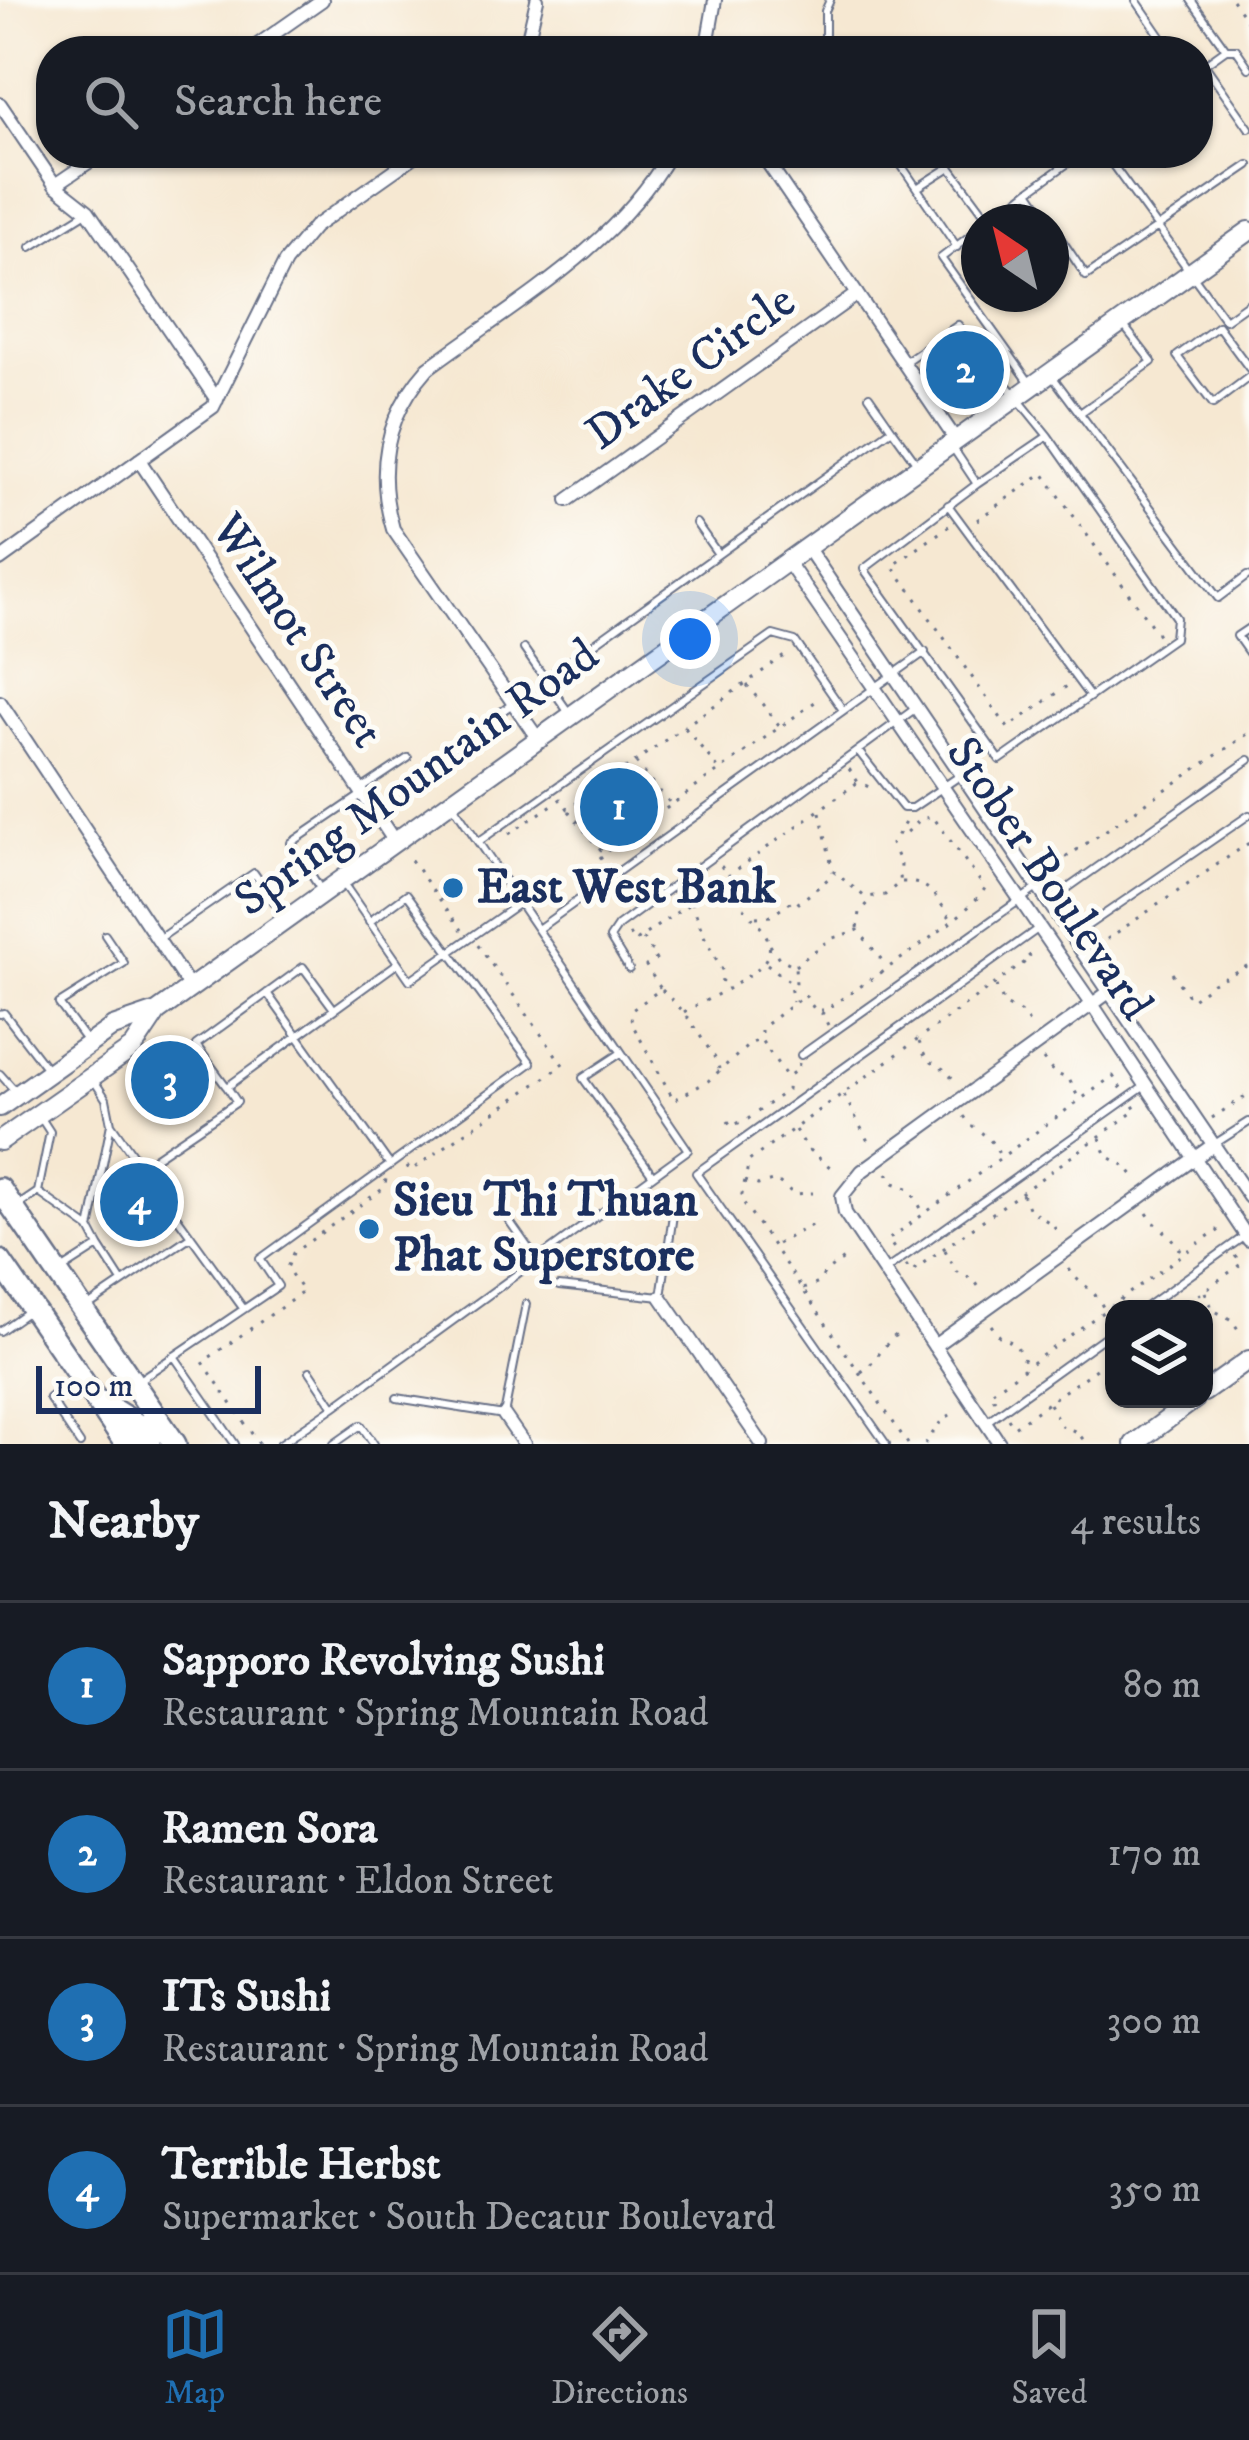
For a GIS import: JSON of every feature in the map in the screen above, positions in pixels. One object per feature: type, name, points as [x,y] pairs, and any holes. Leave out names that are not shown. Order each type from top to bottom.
[{"type":"main road","name":"Spring Mountain Road","points":[[0,1107],[113,1027],[157,1012],[1249,231]]},
{"type":"main road","name":"Spring Mountain Road","points":[[0,1142],[133,1048],[157,1012]]},
{"type":"main road","points":[[0,1189],[175,1444]]},
{"type":"main road","points":[[0,1261],[126,1444]]},
{"type":"main road","points":[[1213,1386],[1249,1360]]},
{"type":"main road","points":[[96,1400],[136,1424],[149,1444]]},
{"type":"main road","points":[[1133,1444],[1183,1408]]},
{"type":"street","points":[[270,36],[322,0]]},
{"type":"street","points":[[528,36],[537,0]]},
{"type":"street","points":[[709,36],[715,0]]},
{"type":"street","points":[[0,104],[36,157]]},
{"type":"street","points":[[43,168],[55,185],[88,211],[217,400]]},
{"type":"street","points":[[55,185],[80,168]]},
{"type":"street","points":[[0,560],[213,407],[285,262],[314,227],[398,168]]},
{"type":"street","points":[[538,740],[393,529],[382,468],[387,435],[410,388],[428,368],[601,241],[661,168]]},
{"type":"street","points":[[771,168],[953,442]]},
{"type":"street","name":"Drake Circle","points":[[568,500],[857,294]]},
{"type":"street","name":"Wilmot Street","points":[[139,460],[395,842]]},
{"type":"street","name":"Stober Boulevard","points":[[807,547],[1213,1145],[1243,1176],[1249,1197]]},
{"type":"street","name":"Stober Boulevard","points":[[787,561],[1247,1238]]},
{"type":"street","points":[[0,702],[190,988]]},
{"type":"street","points":[[1000,1444],[845,1213],[842,1196],[862,1171],[1109,992]]},
{"type":"street","points":[[934,1346],[1213,1145]]},
{"type":"street","points":[[661,1297],[762,1444]]},
{"type":"street","points":[[504,1415],[524,1444]]},
{"type":"lane","points":[[825,36],[830,0]]},
{"type":"lane","points":[[1136,0],[1161,36]]},
{"type":"lane","points":[[1191,0],[1226,50]]},
{"type":"lane","points":[[1213,59],[1236,49],[1249,68]]},
{"type":"lane","points":[[1213,82],[1249,128]]},
{"type":"lane","points":[[1069,251],[1086,276],[1249,165]]},
{"type":"lane","points":[[903,168],[957,247]]},
{"type":"lane","points":[[917,188],[948,168]]},
{"type":"lane","points":[[951,168],[976,204]]},
{"type":"lane","points":[[1012,204],[1061,168]]},
{"type":"lane","points":[[1115,168],[1191,272],[1221,323],[1249,373],[1213,404],[1177,356],[1221,323],[1249,303]]},
{"type":"lane","points":[[1029,191],[1038,204]]},
{"type":"lane","points":[[31,247],[88,211]]},
{"type":"lane","points":[[961,244],[941,258],[1048,436],[1176,618],[1174,638],[1000,760],[864,568],[1048,436]]},
{"type":"lane","points":[[1080,413],[1152,362],[1122,322]]},
{"type":"lane","points":[[903,363],[958,325],[1024,392]]},
{"type":"lane","points":[[1050,373],[1219,598],[1247,576]]},
{"type":"lane","points":[[869,396],[920,466]]},
{"type":"lane","points":[[545,679],[892,429]]},
{"type":"lane","points":[[953,442],[977,484]]},
{"type":"lane","points":[[948,505],[1090,697]]},
{"type":"lane","points":[[696,523],[718,554]]},
{"type":"lane","points":[[1249,628],[1237,636],[1249,653]]},
{"type":"lane","points":[[478,842],[773,634],[795,641],[843,710]]},
{"type":"lane","points":[[524,649],[571,716]]},
{"type":"lane","points":[[537,929],[925,652]]},
{"type":"lane","points":[[440,758],[512,704]]},
{"type":"lane","points":[[629,969],[610,938],[621,924],[916,708]]},
{"type":"lane","points":[[859,752],[903,808],[912,808],[961,775]]},
{"type":"lane","points":[[323,893],[291,843],[408,758]]},
{"type":"lane","points":[[1047,902],[1249,760]]},
{"type":"lane","points":[[280,1444],[688,1150],[451,802]]},
{"type":"lane","points":[[1072,937],[1249,815]]},
{"type":"lane","points":[[157,940],[254,874],[286,919]]},
{"type":"lane","points":[[341,880],[410,980],[518,904]]},
{"type":"lane","points":[[801,1055],[1037,888]]},
{"type":"lane","points":[[134,1384],[278,1286],[260,1259],[531,1064],[407,894],[369,922]]},
{"type":"lane","points":[[886,1444],[696,1173],[1040,927]]},
{"type":"lane","points":[[89,1044],[59,1004],[124,963],[105,935]]},
{"type":"lane","points":[[226,1087],[398,963]]},
{"type":"lane","points":[[142,1167],[237,1102],[196,1045],[303,967],[334,1009]]},
{"type":"lane","points":[[267,993],[390,1165]]},
{"type":"lane","points":[[0,1013],[49,1072]]},
{"type":"lane","points":[[621,1052],[583,1078],[652,1174]]},
{"type":"lane","points":[[0,1074],[18,1094]]},
{"type":"lane","points":[[90,1228],[111,1124],[106,1099],[91,1077]]},
{"type":"lane","points":[[884,1271],[1146,1085]]},
{"type":"lane","points":[[14,1209],[38,1192],[50,1132],[38,1114]]},
{"type":"lane","points":[[1213,1145],[1249,1122]]},
{"type":"lane","points":[[111,1124],[243,1309]]},
{"type":"lane","points":[[38,1192],[90,1228],[122,1282]]},
{"type":"lane","points":[[559,1286],[661,1297],[675,1201]]},
{"type":"lane","points":[[503,1212],[536,1259]]},
{"type":"lane","points":[[83,1310],[191,1236]]},
{"type":"lane","points":[[1155,1300],[1247,1238]]},
{"type":"lane","points":[[58,1273],[98,1246]]},
{"type":"lane","points":[[398,1398],[504,1415],[526,1304]]},
{"type":"lane","points":[[0,1331],[33,1308]]},
{"type":"lane","points":[[986,1422],[1105,1336]]},
{"type":"lane","points":[[175,1356],[235,1444]]},
{"type":"lane","points":[[310,1371],[334,1407]]},
{"type":"lane","points":[[79,1375],[49,1398],[80,1444]]},
{"type":"lane","points":[[334,1444],[361,1426],[374,1444]]},
{"type":"path","points":[[1232,0],[1249,23]]},
{"type":"path","points":[[1006,464],[1024,487]]},
{"type":"path","points":[[977,520],[1043,473],[1159,637]]},
{"type":"path","points":[[951,524],[893,566],[1008,728],[1072,682]]},
{"type":"path","points":[[1108,565],[1129,551]]},
{"type":"path","points":[[568,809],[799,646]]},
{"type":"path","points":[[746,683],[781,727]]},
{"type":"path","points":[[614,874],[600,856],[830,692]]},
{"type":"path","points":[[684,727],[720,771]]},
{"type":"path","points":[[1044,872],[1249,733]]},
{"type":"path","points":[[635,761],[671,805]]},
{"type":"path","points":[[844,762],[858,782],[871,788]]},
{"type":"path","points":[[729,875],[858,782]]},
{"type":"path","points":[[503,825],[511,836],[561,800],[604,854]]},
{"type":"path","points":[[820,810],[835,873],[859,894],[885,896],[900,882],[921,882],[951,919]]},
{"type":"path","points":[[728,1121],[731,1126],[748,1119],[787,1090],[787,1077],[760,1040],[761,1028],[805,995],[815,1010],[825,1010],[951,919],[985,888],[933,818],[922,818],[903,836],[899,834]]},
{"type":"path","points":[[900,882],[901,865],[891,844],[906,820]]},
{"type":"path","points":[[1095,947],[1249,843]]},
{"type":"path","points":[[411,860],[461,931],[465,928]]},
{"type":"path","points":[[721,866],[743,908],[754,917],[779,958],[795,966]]},
{"type":"path","points":[[763,933],[771,916],[795,898],[800,903],[835,873]]},
{"type":"path","points":[[684,1012],[716,995],[723,972],[685,891]]},
{"type":"path","points":[[874,898],[860,912],[858,930],[887,966]]},
{"type":"path","points":[[621,924],[634,942],[692,902]]},
{"type":"path","points":[[754,917],[771,916]]},
{"type":"path","points":[[795,966],[830,939],[858,930]]},
{"type":"path","points":[[641,937],[657,958],[646,966],[684,1012],[718,1061],[719,1071]]},
{"type":"path","points":[[721,988],[732,987],[765,963],[770,944]]},
{"type":"path","points":[[765,963],[782,973],[792,988],[794,1004]]},
{"type":"path","points":[[1172,973],[1191,1000],[1249,965]]},
{"type":"path","points":[[792,988],[795,966]]},
{"type":"path","points":[[994,984],[1005,1005],[1024,1015],[1033,1027]]},
{"type":"path","points":[[661,989],[630,1014],[674,1100],[698,1088],[760,1040]]},
{"type":"path","points":[[825,1010],[823,1018],[833,1033]]},
{"type":"path","points":[[917,1040],[926,1059],[947,1071],[956,1083]]},
{"type":"path","points":[[787,1077],[798,1070],[801,1055]]},
{"type":"path","points":[[1042,1058],[1054,1073],[1069,1079],[1080,1100]]},
{"type":"path","points":[[1113,1076],[1136,1110],[911,1272],[888,1240],[1080,1100],[1113,1076]]},
{"type":"path","points":[[843,1093],[870,1145]]},
{"type":"path","points":[[1212,1118],[1249,1094]]},
{"type":"path","points":[[963,1114],[974,1129],[990,1136],[1001,1157]]},
{"type":"path","points":[[794,1129],[830,1167]]},
{"type":"path","points":[[1099,1137],[1108,1156],[1127,1167],[1137,1180]]},
{"type":"path","points":[[885,1170],[894,1184],[910,1190],[924,1214]]},
{"type":"path","points":[[745,1181],[776,1180],[794,1194],[813,1193]]},
{"type":"path","points":[[1022,1193],[1029,1210],[1049,1222],[1060,1236]]},
{"type":"path","points":[[1145,1212],[1156,1226],[1170,1232],[1183,1255]]},
{"type":"path","points":[[773,1246],[818,1222]]},
{"type":"path","points":[[1119,1300],[1217,1230],[1240,1264],[1192,1300]]},
{"type":"path","points":[[944,1249],[956,1271],[974,1280],[982,1292]]},
{"type":"path","points":[[803,1290],[819,1283],[825,1272],[848,1256]]},
{"type":"path","points":[[1068,1268],[1077,1281],[1096,1292],[1105,1310],[990,1393],[1014,1427],[1105,1363]]},
{"type":"path","points":[[1204,1291],[1213,1310],[1232,1320],[1241,1334]]},
{"type":"path","points":[[990,1324],[1001,1338],[1015,1343],[1028,1366]]},
{"type":"path","points":[[860,1373],[900,1332]]},
{"type":"path","points":[[1049,1403],[1062,1426],[1077,1432],[1087,1444]]},
{"type":"path","points":[[926,1444],[942,1420],[955,1412]]},
{"type":"place","name":"Ramen Sora","points":[[965,370]]},
{"type":"place","name":"Sapporo Revolving Sushi","points":[[619,807]]},
{"type":"place","name":"East West Bank","points":[[453,888]]},
{"type":"place","name":"ITs Sushi","points":[[170,1080]]},
{"type":"place","name":"Terrible Herbst","points":[[139,1202]]},
{"type":"place","name":"Sieu Thi Thuan Phat Superstore","points":[[369,1229]]}]
